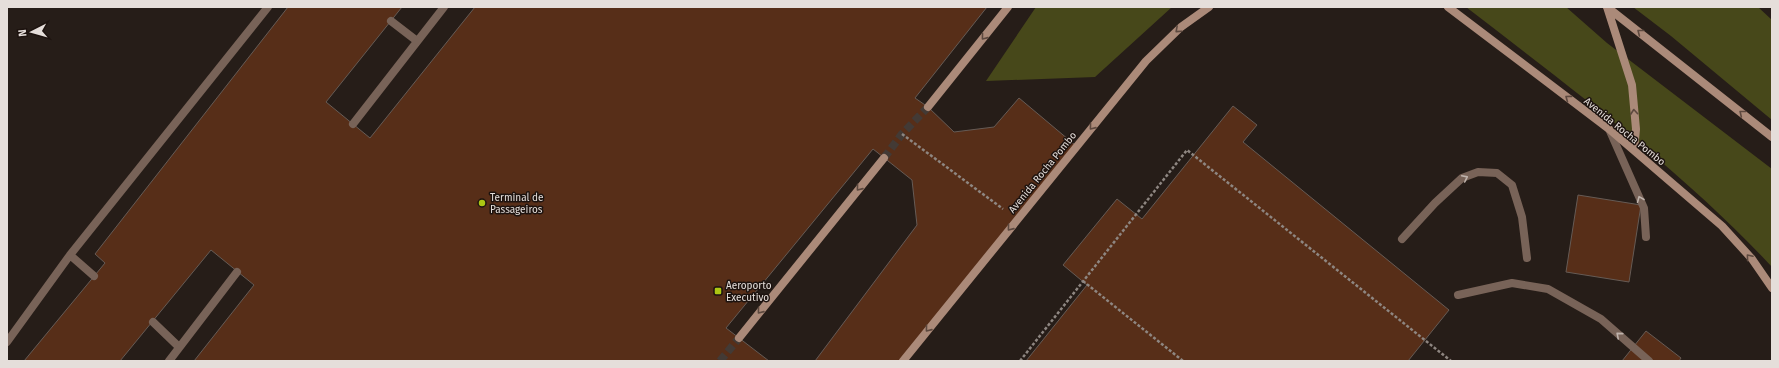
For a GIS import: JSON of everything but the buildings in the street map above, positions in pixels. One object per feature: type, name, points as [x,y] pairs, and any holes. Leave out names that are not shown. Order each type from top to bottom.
[{"type":"main road","points":[[928,107],[1008,7]]},
{"type":"main road","name":"Avenida Rocha Pombo","points":[[903,361],[1146,61],[1181,27],[1209,7]]},
{"type":"main road","name":"Avenida Rocha Pombo","points":[[1448,7],[1609,129],[1722,226],[1752,259],[1772,288]]},
{"type":"main road","points":[[1607,7],[1772,137]]},
{"type":"main road","points":[[1607,7],[1632,85],[1636,130],[1634,150]]},
{"type":"main road","points":[[739,338],[884,158]]},
{"type":"lane","points":[[7,342],[70,254],[268,7]]},
{"type":"lane","points":[[353,124],[444,7]]},
{"type":"lane","points":[[391,21],[417,41]]},
{"type":"lane","points":[[1609,129],[1644,208],[1646,237]]},
{"type":"lane","points":[[1402,239],[1435,202],[1462,178],[1478,172],[1497,173],[1512,185],[1522,217],[1527,258]]},
{"type":"lane","points":[[70,254],[94,276]]},
{"type":"lane","points":[[169,361],[237,272]]},
{"type":"lane","points":[[1458,295],[1512,283],[1548,289],[1601,319],[1649,361]]},
{"type":"lane","points":[[152,322],[179,347]]},
{"type":"path","points":[[902,134],[1017,219]]},
{"type":"path","points":[[1020,361],[1187,150],[1451,361]]},
{"type":"path","points":[[1083,281],[1183,361]]},
{"type":"shaded area","points":[[1036,7],[1172,7],[1095,77],[986,81]]},
{"type":"shaded area","points":[[1466,7],[1566,7],[1607,43],[1772,169],[1772,267],[1737,231],[1663,163],[1585,99]]},
{"type":"shaded area","points":[[1633,7],[1758,7],[1772,20],[1772,120],[1671,36]]},
{"type":"tunnel","points":[[884,158],[902,134],[928,107]]},
{"type":"tunnel","points":[[720,361],[739,338]]},
{"type":"place","name":"Terminal de Passageiros","points":[[482,203]]},
{"type":"place","name":"Aeroporto Executivo","points":[[718,291]]}]
